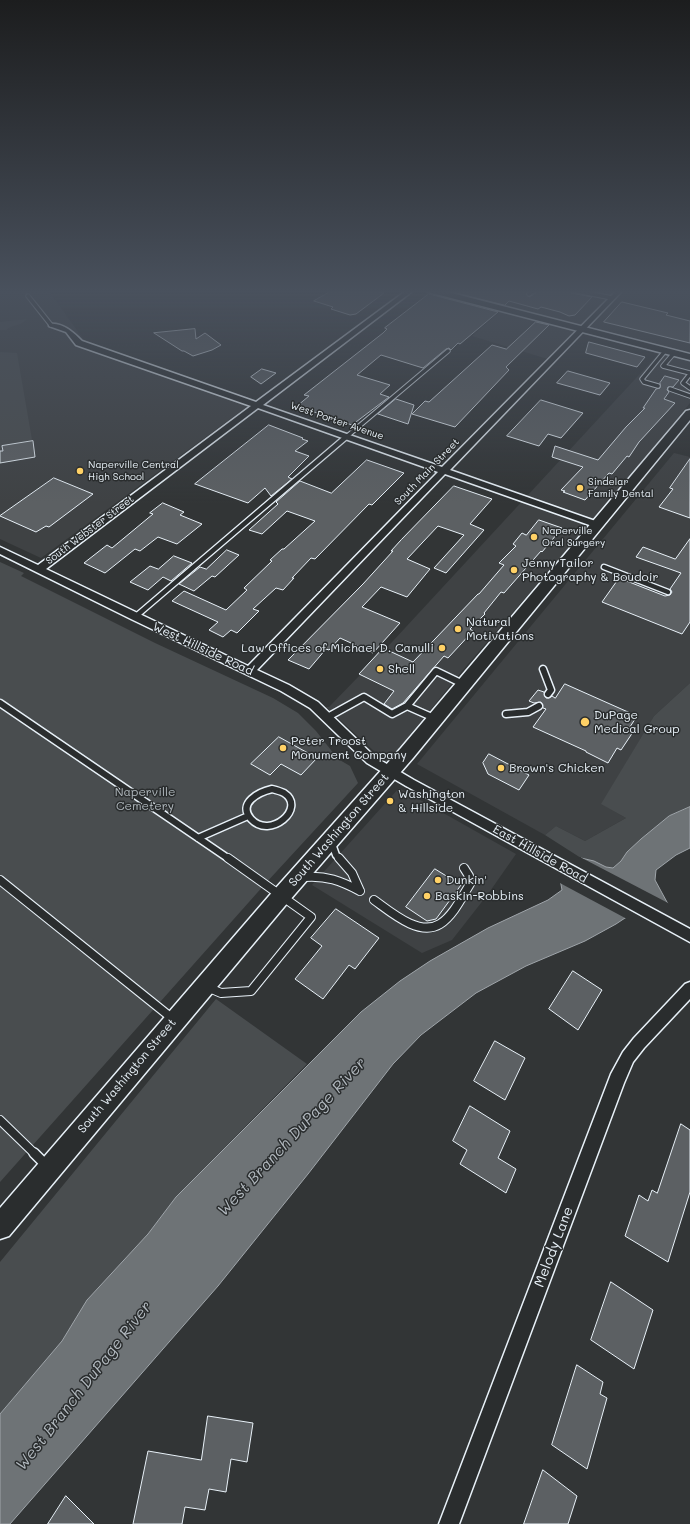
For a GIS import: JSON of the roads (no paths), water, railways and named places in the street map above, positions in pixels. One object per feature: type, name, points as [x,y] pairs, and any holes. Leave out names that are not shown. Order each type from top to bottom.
[{"type":"main road","name":"South Washington Street","points":[[0,1227],[49,1167],[282,895],[391,772],[465,685],[690,413]]},
{"type":"street","name":"West Porter Avenue","points":[[131,361],[598,524]]},
{"type":"street","name":"South Webster Street","points":[[39,569],[316,361]]},
{"type":"street","name":"South Main Street","points":[[249,670],[551,361]]},
{"type":"street","name":"West Hillside Road","points":[[0,550],[135,617],[285,688],[314,705],[369,758],[391,772]]},
{"type":"street","name":"East Hillside Road","points":[[391,772],[686,934]]},
{"type":"street","name":"Melody Lane","points":[[449,1524],[617,1080],[628,1057],[639,1043],[690,989]]},
{"type":"lane","points":[[135,617],[436,361]]},
{"type":"lane","points":[[654,365],[653,371],[648,376],[648,380],[659,385],[644,382],[642,379],[654,365],[659,361]]},
{"type":"lane","points":[[663,366],[665,361]]},
{"type":"lane","points":[[654,365],[663,366],[690,374],[683,383],[690,388]]},
{"type":"lane","points":[[690,393],[671,388],[690,396]]},
{"type":"lane","points":[[604,567],[668,592]]},
{"type":"lane","points":[[542,669],[551,690],[548,694]]},
{"type":"lane","points":[[326,718],[364,697],[392,714],[398,712],[407,706],[436,671],[465,685]]},
{"type":"lane","points":[[0,703],[282,895],[311,918],[251,991],[222,993],[205,986]]},
{"type":"lane","points":[[407,706],[436,719]]},
{"type":"lane","points":[[506,714],[528,712],[535,710],[539,706]]},
{"type":"lane","points":[[264,790],[279,791],[285,794],[292,804],[289,816],[278,824],[264,826],[257,824],[248,816],[247,809],[251,797],[264,790]]},
{"type":"lane","points":[[198,838],[248,816]]},
{"type":"lane","points":[[297,878],[318,875],[336,878],[360,891],[352,874],[336,855],[331,840]]},
{"type":"lane","points":[[374,900],[418,927],[431,928],[441,924],[470,884],[469,876],[464,868]]},
{"type":"lane","points":[[0,880],[175,1020]]},
{"type":"lane","points":[[0,1120],[49,1167]]},
{"type":"water","name":"West Branch DuPage River","points":[[690,807],[690,848],[676,855],[656,870],[655,880],[668,904],[625,918],[585,941],[526,966],[476,993],[421,1035],[393,1064],[308,1174],[218,1286],[10,1524],[0,1524],[0,1414],[62,1341],[87,1300],[148,1234],[176,1197],[361,1012],[400,981],[430,961],[488,928],[548,900],[562,890],[560,879],[581,858],[613,868],[641,839],[669,816]]},
{"type":"place","name":"Naperville Central High School","points":[[80,471]]},
{"type":"place","name":"Sindelar Family Dental","points":[[580,488]]},
{"type":"place","name":"Naperville Oral Surgery","points":[[534,537]]},
{"type":"place","name":"Jenny Tailor Photography & Boudoir","points":[[514,570]]},
{"type":"place","name":"Natural Motivations","points":[[458,629]]},
{"type":"place","name":"Law Offices of Michael D. Canulli","points":[[442,648]]},
{"type":"place","name":"Shell","points":[[380,669]]},
{"type":"place","name":"DuPage Medical Group","points":[[585,722]]},
{"type":"place","name":"Peter Troost Monument Company","points":[[283,748]]},
{"type":"place","name":"Brown's Chicken","points":[[501,768]]},
{"type":"place","name":"Washington & Hillside","points":[[390,801]]},
{"type":"place","name":"Dunkin'","points":[[438,880]]},
{"type":"place","name":"Baskin-Robbins","points":[[427,896]]},
{"type":"park label","name":"Naperville Cemetery","points":[[145,799]]}]
